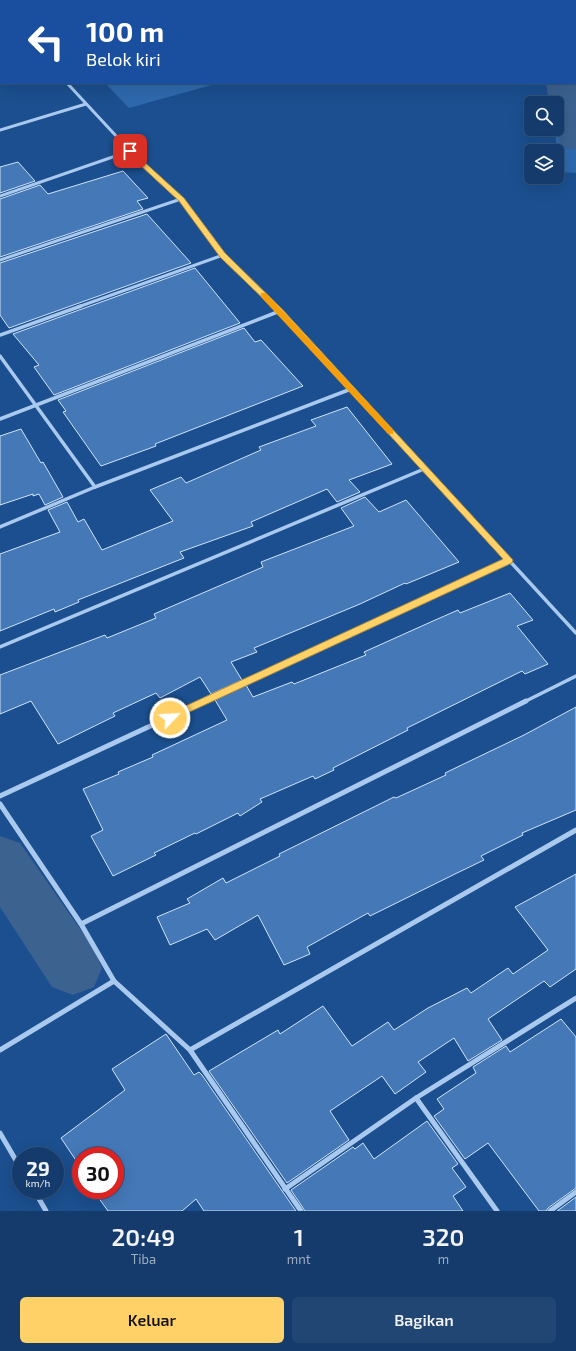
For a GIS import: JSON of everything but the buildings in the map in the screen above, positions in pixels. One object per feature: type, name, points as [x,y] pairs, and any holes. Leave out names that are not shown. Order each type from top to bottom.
[{"type":"street","points":[[68,84],[130,151],[181,200],[223,255],[280,311],[576,633]]},
{"type":"street","points":[[0,130],[86,104]]},
{"type":"street","points":[[0,196],[130,151]]},
{"type":"street","points":[[0,260],[181,200]]},
{"type":"street","points":[[0,335],[223,255]]},
{"type":"street","points":[[0,419],[280,311]]},
{"type":"street","points":[[0,356],[95,487]]},
{"type":"street","points":[[0,527],[95,487],[351,389]]},
{"type":"street","points":[[0,647],[424,469]]},
{"type":"street","points":[[0,796],[509,560]]},
{"type":"street","points":[[81,924],[576,676]]},
{"type":"street","points":[[0,804],[81,924],[114,981],[190,1050],[301,1211]]},
{"type":"street","points":[[190,1050],[576,830]]},
{"type":"street","points":[[0,1050],[114,981]]},
{"type":"street","points":[[285,1189],[416,1098],[576,998]]},
{"type":"street","points":[[416,1098],[497,1211]]},
{"type":"street","points":[[0,1133],[12,1154]]},
{"type":"street","points":[[550,1211],[576,1192]]},
{"type":"street","points":[[39,1199],[46,1211]]},
{"type":"shaded area","points":[[106,84],[215,84],[129,108]]},
{"type":"shaded area","points":[[547,84],[576,84],[576,173],[564,172],[564,144],[556,144],[555,136],[564,136],[564,96],[549,96]]},
{"type":"waterway","points":[[562,84],[567,113],[576,140]]},
{"type":"waterway","points":[[0,860],[73,968]]},
{"type":"slow traffic","points":[[264,295],[390,432]]},
{"type":"route","points":[[130,151],[181,200],[223,255],[280,311],[509,560],[170,718]]}]
